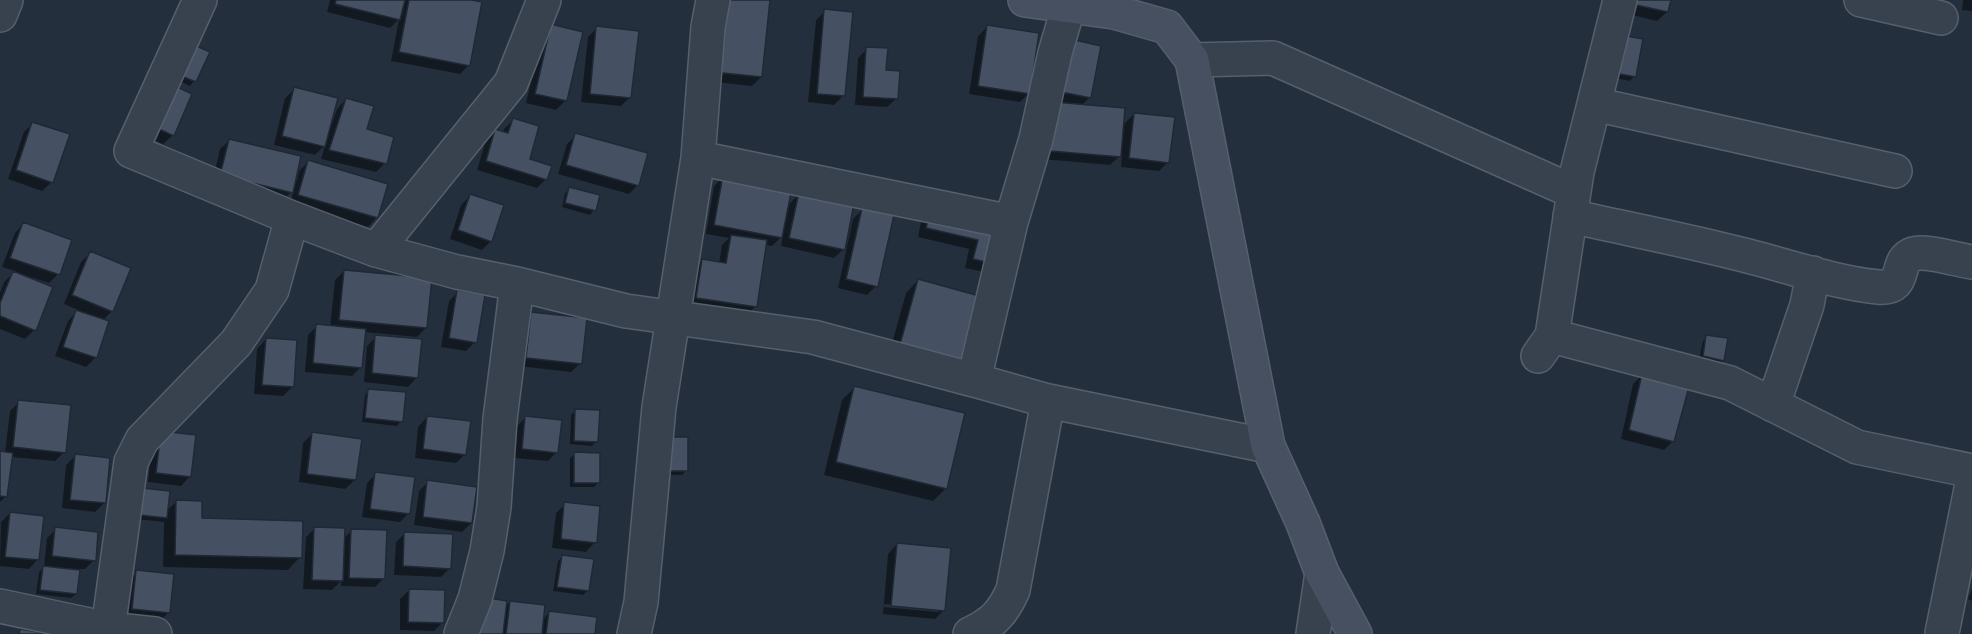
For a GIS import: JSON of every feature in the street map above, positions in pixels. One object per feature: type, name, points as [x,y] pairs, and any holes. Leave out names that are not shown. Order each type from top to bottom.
[{"type":"main road","points":[[1025,0],[1069,5],[1116,6],[1167,27],[1192,60],[1268,446],[1303,523],[1322,573],[1355,634]]},
{"type":"street","points":[[0,15],[6,0]]},
{"type":"street","points":[[200,0],[131,152],[376,250],[457,272],[626,311],[813,337],[1048,401],[1268,446]]},
{"type":"street","points":[[376,250],[511,83],[544,0]]},
{"type":"street","points":[[634,634],[641,602],[659,407],[698,158],[708,27],[713,0]]},
{"type":"street","points":[[1620,0],[1572,204],[1545,346],[1731,382],[1857,447],[1972,471]]},
{"type":"street","points":[[1861,0],[1941,18]]},
{"type":"street","points":[[974,381],[1011,222],[1036,139],[1055,53],[1069,5]]},
{"type":"street","points":[[1192,60],[1273,58],[1572,204],[1813,273],[1889,288],[1898,282],[1905,260],[1913,254],[1924,253],[1972,262]]},
{"type":"street","points":[[1594,104],[1895,171]]},
{"type":"street","points":[[698,158],[1011,222]]},
{"type":"street","points":[[108,629],[131,462],[142,440],[236,343],[273,290],[292,218]]},
{"type":"street","points":[[1773,405],[1807,305],[1813,273]]},
{"type":"street","points":[[461,634],[475,599],[487,551],[494,507],[500,419],[517,284]]},
{"type":"street","points":[[970,634],[991,623],[1005,608],[1013,590],[1048,401]]},
{"type":"street","points":[[1940,634],[1972,484]]},
{"type":"street","points":[[1313,634],[1322,573]]},
{"type":"street","points":[[0,606],[108,629],[155,634]]},
{"type":"building","points":[[336,0],[405,0],[400,20],[335,4]]},
{"type":"building","points":[[409,0],[482,2],[470,66],[399,52]]},
{"type":"building","points":[[721,0],[770,0],[762,77],[713,72]]},
{"type":"building","points":[[1628,0],[1671,0],[1668,12],[1627,3]]},
{"type":"building","points":[[824,9],[853,12],[845,96],[817,94]]},
{"type":"building","points":[[551,24],[583,32],[567,101],[535,94]]},
{"type":"building","points":[[987,25],[1039,33],[1030,94],[978,86]]},
{"type":"building","points":[[596,26],[639,31],[631,98],[590,94]]},
{"type":"building","points":[[1616,34],[1643,39],[1636,77],[1609,72]]},
{"type":"building","points":[[1066,38],[1101,46],[1091,98],[1056,91]]},
{"type":"building","points":[[188,42],[210,52],[196,82],[174,73]]},
{"type":"building","points":[[866,47],[888,48],[886,70],[900,71],[898,99],[863,97]]},
{"type":"building","points":[[169,83],[192,94],[174,136],[150,125]]},
{"type":"building","points":[[294,87],[338,98],[325,147],[282,136]]},
{"type":"building","points":[[346,98],[374,106],[367,129],[394,137],[387,164],[329,150]]},
{"type":"building","points":[[1054,102],[1125,108],[1121,157],[1050,151]]},
{"type":"building","points":[[1134,113],[1175,117],[1169,163],[1129,158]]},
{"type":"building","points":[[513,118],[539,126],[530,159],[552,166],[547,180],[486,161],[495,129],[508,133]]},
{"type":"building","points":[[32,122],[70,134],[53,183],[16,170]]},
{"type":"building","points":[[575,133],[648,153],[639,186],[566,165]]},
{"type":"building","points":[[229,139],[301,156],[293,193],[220,175]]},
{"type":"building","points":[[308,160],[388,184],[378,218],[298,195]]},
{"type":"building","points":[[723,175],[792,188],[782,238],[714,225]]},
{"type":"building","points":[[569,187],[600,195],[596,211],[565,203]]},
{"type":"building","points":[[799,192],[854,204],[845,250],[789,238]]},
{"type":"building","points":[[470,194],[504,205],[492,242],[458,230]]},
{"type":"building","points":[[862,208],[894,215],[878,287],[846,279]]},
{"type":"building","points":[[930,211],[1003,228],[995,264],[973,259],[978,240],[926,228]]},
{"type":"building","points":[[23,222],[72,240],[60,275],[10,258]]},
{"type":"building","points":[[731,235],[767,240],[757,307],[696,298],[702,259],[726,263]]},
{"type":"building","points":[[90,251],[131,268],[113,312],[72,295]]},
{"type":"building","points":[[344,270],[432,278],[427,328],[339,320]]},
{"type":"building","points":[[13,271],[53,287],[36,331],[0,316],[0,303]]},
{"type":"building","points":[[918,279],[983,297],[964,366],[899,348]]},
{"type":"building","points":[[457,290],[485,295],[477,343],[449,338]]},
{"type":"building","points":[[76,310],[109,321],[97,358],[63,347]]},
{"type":"building","points":[[531,312],[587,318],[582,364],[526,358]]},
{"type":"building","points":[[316,324],[366,329],[362,368],[313,363]]},
{"type":"building","points":[[375,335],[422,339],[418,378],[372,373]]},
{"type":"building","points":[[1706,335],[1728,338],[1724,361],[1703,356]]},
{"type":"building","points":[[266,338],[297,340],[294,387],[262,385]]},
{"type":"building","points":[[1642,374],[1689,387],[1674,442],[1629,430]]},
{"type":"building","points":[[854,386],[965,413],[947,489],[836,462]]},
{"type":"building","points":[[368,389],[406,392],[403,422],[365,418]]},
{"type":"building","points":[[18,400],[71,405],[66,453],[13,447]]},
{"type":"building","points":[[575,409],[600,410],[598,442],[574,441]]},
{"type":"building","points":[[427,416],[471,421],[466,455],[423,449]]},
{"type":"building","points":[[525,416],[562,420],[558,453],[522,449]]},
{"type":"building","points":[[161,431],[196,435],[191,477],[156,473]]},
{"type":"building","points":[[312,432],[362,439],[356,480],[307,474]]},
{"type":"building","points":[[659,437],[688,437],[688,471],[659,471]]},
{"type":"building","points":[[0,451],[13,453],[7,497],[0,496]]},
{"type":"building","points":[[574,452],[600,453],[600,483],[574,483]]},
{"type":"building","points":[[75,454],[110,458],[106,503],[70,500]]},
{"type":"building","points":[[375,472],[415,477],[410,514],[370,509]]},
{"type":"building","points":[[427,480],[477,487],[472,523],[423,517]]},
{"type":"building","points":[[132,487],[170,491],[167,518],[130,514]]},
{"type":"building","points":[[176,500],[202,501],[202,518],[303,521],[302,558],[175,555]]},
{"type":"building","points":[[564,502],[600,506],[597,543],[561,539]]},
{"type":"building","points":[[10,512],[44,516],[39,560],[5,557]]},
{"type":"building","points":[[55,527],[98,532],[96,561],[52,556]]},
{"type":"building","points":[[314,527],[345,528],[343,581],[312,580]]},
{"type":"building","points":[[351,529],[387,530],[385,579],[349,578]]},
{"type":"building","points":[[404,532],[453,534],[451,569],[403,566]]},
{"type":"building","points":[[897,543],[951,548],[945,611],[891,606]]},
{"type":"building","points":[[562,555],[594,559],[589,591],[557,587]]},
{"type":"building","points":[[43,566],[80,570],[77,594],[40,590]]},
{"type":"building","points":[[136,570],[174,574],[170,613],[132,609]]},
{"type":"building","points":[[409,589],[445,590],[444,623],[408,622]]},
{"type":"building","points":[[477,596],[507,601],[503,634],[474,634]]},
{"type":"building","points":[[510,601],[545,605],[542,634],[506,634]]},
{"type":"building","points":[[549,611],[597,617],[595,634],[546,634]]},
{"type":"building","points":[[20,629],[50,634],[19,634]]}]
